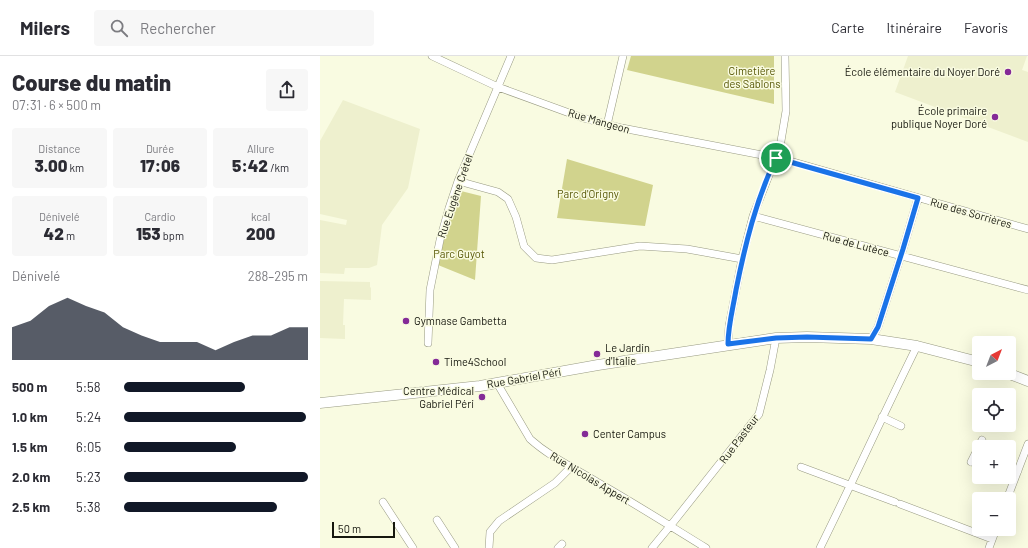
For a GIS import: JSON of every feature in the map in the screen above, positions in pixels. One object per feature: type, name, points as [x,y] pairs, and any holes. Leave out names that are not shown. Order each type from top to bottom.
[{"type":"street","name":"Rue Mangeon","points":[[432,56],[498,87],[583,118],[607,125],[776,158]]},
{"type":"street","name":"Rue Eugène Crétel","points":[[428,343],[430,290],[440,240],[458,181],[511,56]]},
{"type":"street","points":[[607,125],[623,56]]},
{"type":"street","points":[[728,344],[729,326],[742,259],[753,216],[780,147],[786,111],[785,56]]},
{"type":"street","name":"Rue des Sorrières","points":[[776,158],[1028,229]]},
{"type":"street","points":[[458,181],[498,192],[508,199],[516,217],[524,246],[536,258],[552,260],[640,246],[687,249],[742,259]]},
{"type":"street","points":[[871,339],[878,327],[918,198]]},
{"type":"street","name":"Rue de Lutèce","points":[[753,216],[1028,290]]},
{"type":"street","name":"Rue Gabriel Péri","points":[[320,403],[497,383],[591,366],[728,344],[776,338],[807,337],[871,339],[917,346],[972,360]]},
{"type":"street","name":"Rue Pasteur","points":[[652,548],[759,414],[776,338]]},
{"type":"street","points":[[820,548],[917,346]]},
{"type":"street","points":[[1016,376],[1028,381]]},
{"type":"street","name":"Rue Nicolas Appert","points":[[497,383],[530,439],[537,445],[706,548]]},
{"type":"street","points":[[882,417],[901,426]]},
{"type":"street","points":[[1010,492],[1028,444]]},
{"type":"street","points":[[489,548],[490,532],[499,521],[555,483],[571,467]]},
{"type":"street","points":[[801,467],[992,539]]},
{"type":"street","points":[[384,502],[413,548]]},
{"type":"street","points":[[437,520],[455,548]]},
{"type":"street","points":[[989,548],[993,536]]},
{"type":"shaded area","name":"École primaire publique Noyer Doré","points":[[908,56],[1027,56],[1022,70],[1028,72],[1028,142],[895,92]]},
{"type":"shaded area","points":[[343,100],[420,129],[408,188],[382,225],[377,265],[369,268],[345,268],[344,274],[320,273],[320,220],[346,225],[347,220],[320,214],[320,141]]},
{"type":"shaded area","points":[[320,281],[370,282],[371,300],[344,299],[343,325],[345,325],[345,339],[320,338]]},
{"type":"green space","name":"Cimetière des Sablons","points":[[631,56],[774,56],[774,104],[627,70]]},
{"type":"green space","name":"Parc d'Origny","points":[[567,159],[653,185],[645,226],[557,218]]},
{"type":"green space","name":"Parc Guyot","points":[[457,190],[481,196],[475,280],[438,265]]},
{"type":"place","name":"École élémentaire du Noyer Doré","points":[[1008,72]]},
{"type":"place","name":"École primaire publique Noyer Doré","points":[[995,117]]},
{"type":"place","name":"Gymnase Gambetta","points":[[406,321]]},
{"type":"place","name":"Le Jardin d'Italie","points":[[597,354]]},
{"type":"place","name":"Time4School","points":[[436,362]]},
{"type":"place","name":"Centre Médical Gabriel Péri","points":[[482,397]]},
{"type":"place","name":"Center Campus","points":[[585,434]]},
{"type":"route","points":[[776,158],[918,198],[878,327],[871,339],[807,337],[776,338],[728,344],[729,326],[742,259],[753,216],[776,158]]}]
